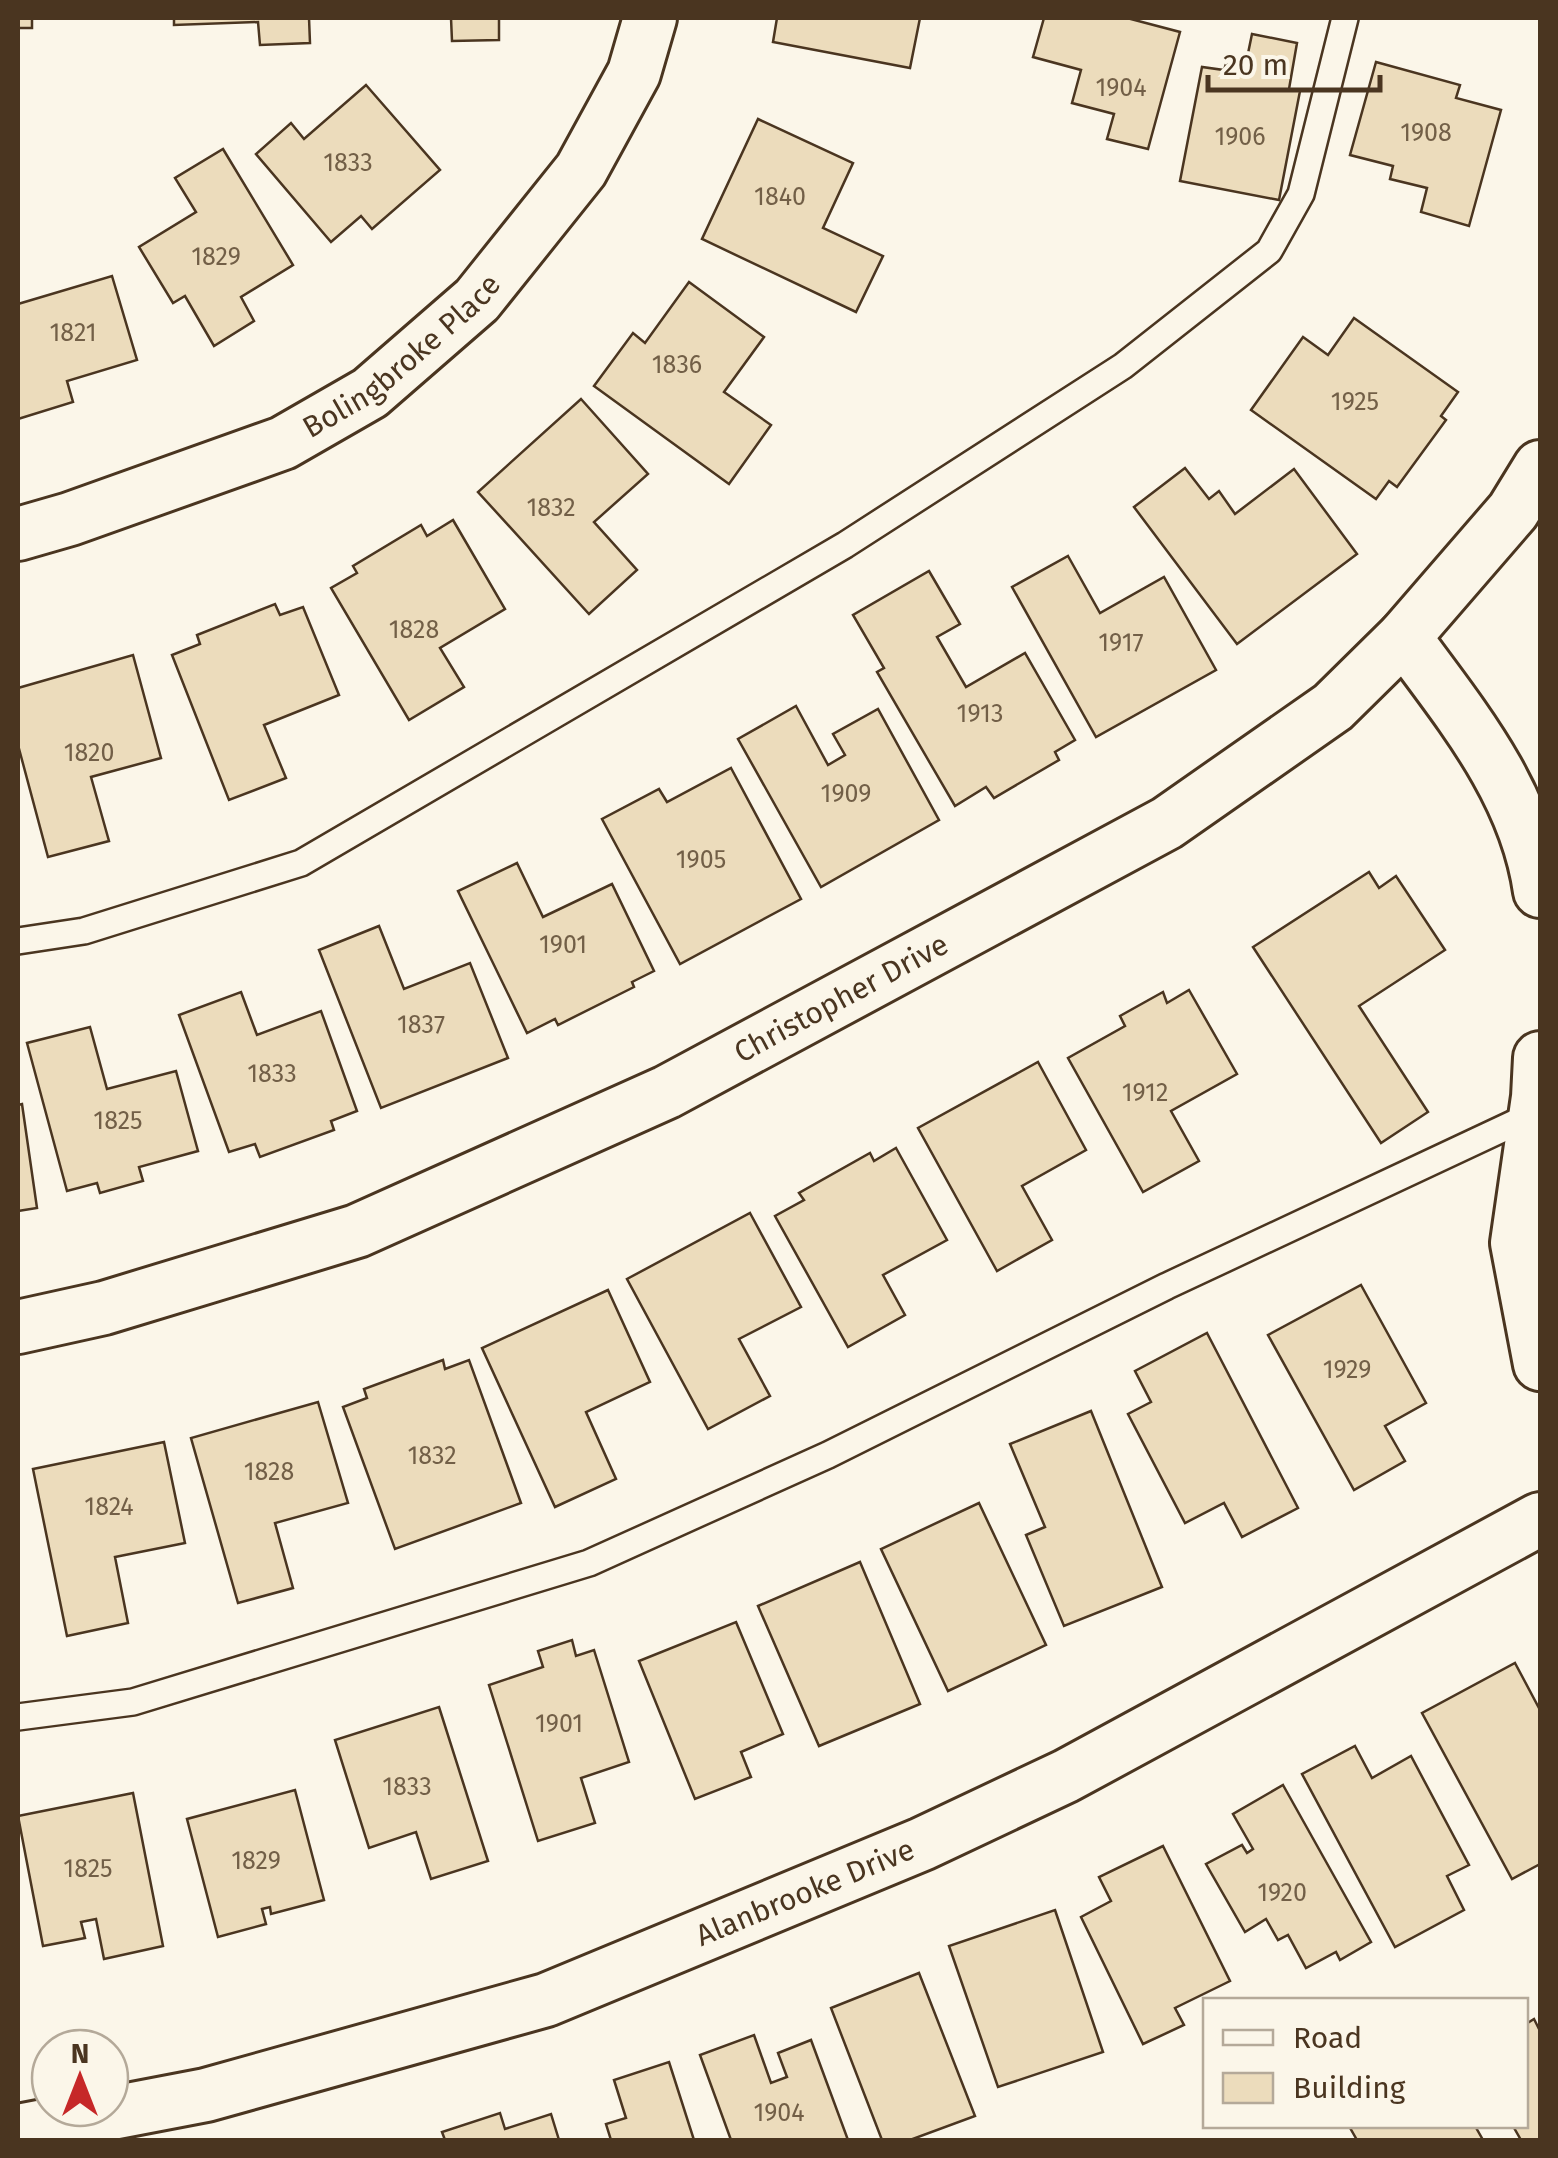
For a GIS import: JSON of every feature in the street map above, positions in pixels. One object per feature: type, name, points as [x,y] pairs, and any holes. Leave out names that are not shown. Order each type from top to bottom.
[{"type":"street","name":"Bolingbroke Place","points":[[18,534],[283,442],[370,393],[477,300],[581,170],[634,73],[650,18]]},
{"type":"street","name":"Christopher Drive","points":[[18,1326],[104,1308],[358,1231],[668,1092],[1166,823],[1333,707],[1404,637],[1513,511],[1540,466]]},
{"type":"street","points":[[1404,637],[1474,730],[1505,780],[1540,892]]},
{"type":"street","points":[[1540,1058],[1517,1243],[1540,1364]]},
{"type":"street","name":"Alanbrooke Drive","points":[[18,2131],[206,2095],[546,2000],[922,1844],[1066,1776],[1540,1519]]},
{"type":"lane","points":[[18,941],[84,931],[301,862],[845,545],[1123,366],[1269,251],[1300,194],[1345,18]]},
{"type":"lane","points":[[18,1717],[134,1702],[589,1563],[828,1455],[1166,1286],[1536,1113]]},
{"type":"building","points":[[18,18],[32,18],[32,28],[18,28]]},
{"type":"building","points":[[174,18],[309,18],[310,43],[260,45],[258,22],[174,25]]},
{"type":"building","points":[[451,18],[499,18],[499,40],[452,41]]},
{"type":"building","points":[[777,18],[920,18],[910,68],[773,42]]},
{"type":"building","points":[[1044,18],[1127,18],[1180,32],[1148,149],[1107,139],[1114,114],[1072,103],[1081,70],[1033,57]]},
{"type":"building","points":[[1252,34],[1297,43],[1289,89],[1300,91],[1279,200],[1180,181],[1202,67],[1224,70],[1226,64],[1245,68]]},
{"type":"building","points":[[1376,62],[1460,85],[1456,98],[1501,110],[1469,226],[1421,212],[1427,188],[1390,179],[1393,166],[1350,155]]},
{"type":"building","points":[[366,85],[440,170],[372,229],[361,216],[331,242],[256,154],[291,123],[304,139]]},
{"type":"building","points":[[758,119],[853,163],[823,228],[883,256],[856,312],[702,239]]},
{"type":"building","points":[[223,149],[293,265],[241,297],[254,321],[214,346],[185,296],[173,303],[139,247],[196,212],[175,178]]},
{"type":"building","points":[[112,276],[137,360],[67,381],[73,402],[18,419],[18,304]]},
{"type":"building","points":[[689,282],[764,337],[724,392],[771,425],[729,484],[594,386],[633,333],[645,343]]},
{"type":"building","points":[[1354,318],[1458,392],[1441,416],[1446,420],[1397,487],[1389,481],[1376,499],[1251,410],[1303,337],[1328,355]]},
{"type":"building","points":[[581,399],[648,474],[594,522],[637,570],[589,614],[478,492]]},
{"type":"building","points":[[1185,468],[1209,499],[1219,491],[1235,514],[1294,469],[1357,554],[1237,644],[1134,507]]},
{"type":"building","points":[[453,520],[505,609],[440,648],[464,687],[409,720],[331,588],[357,573],[353,566],[421,525],[427,536]]},
{"type":"building","points":[[1068,556],[1100,613],[1164,577],[1216,670],[1096,737],[1012,587]]},
{"type":"building","points":[[929,571],[960,624],[937,637],[966,687],[1025,653],[1075,740],[1055,752],[1059,760],[994,798],[986,787],[955,806],[877,672],[884,668],[853,615]]},
{"type":"building","points":[[275,604],[280,615],[303,607],[339,695],[264,725],[286,778],[229,800],[172,655],[200,644],[197,635]]},
{"type":"building","points":[[133,655],[161,758],[91,777],[109,841],[48,857],[18,745],[18,688]]},
{"type":"building","points":[[796,706],[828,765],[845,755],[833,734],[878,709],[939,820],[821,887],[738,739]]},
{"type":"building","points":[[731,768],[801,899],[680,964],[602,819],[659,789],[667,802]]},
{"type":"building","points":[[517,863],[543,917],[612,884],[654,971],[632,982],[634,987],[558,1025],[555,1019],[527,1033],[458,891]]},
{"type":"building","points":[[1369,872],[1379,888],[1396,876],[1445,950],[1359,1006],[1428,1112],[1381,1143],[1253,947]]},
{"type":"building","points":[[379,926],[404,989],[470,963],[508,1058],[381,1108],[319,950]]},
{"type":"building","points":[[1189,990],[1237,1074],[1171,1111],[1199,1161],[1143,1192],[1068,1058],[1125,1026],[1120,1016],[1163,992],[1167,1003]]},
{"type":"building","points":[[241,992],[257,1035],[321,1011],[357,1111],[331,1121],[334,1130],[260,1157],[255,1144],[229,1152],[179,1015]]},
{"type":"building","points":[[90,1027],[107,1089],[176,1071],[198,1151],[139,1167],[143,1181],[100,1193],[97,1183],[67,1191],[27,1043]]},
{"type":"building","points":[[1038,1062],[1086,1150],[1022,1186],[1052,1240],[997,1271],[918,1128]]},
{"type":"building","points":[[22,1104],[37,1208],[18,1211],[18,1105]]},
{"type":"building","points":[[896,1148],[947,1240],[883,1275],[905,1315],[848,1347],[775,1216],[804,1200],[799,1193],[870,1153],[874,1161]]},
{"type":"building","points":[[750,1213],[801,1307],[739,1339],[770,1396],[708,1429],[627,1279]]},
{"type":"building","points":[[1361,1285],[1426,1403],[1385,1426],[1405,1461],[1354,1490],[1268,1335]]},
{"type":"building","points":[[608,1290],[650,1382],[586,1412],[616,1479],[555,1507],[482,1348]]},
{"type":"building","points":[[1207,1333],[1298,1508],[1242,1537],[1224,1503],[1185,1523],[1128,1414],[1151,1402],[1135,1371]]},
{"type":"building","points":[[443,1360],[445,1369],[469,1360],[521,1503],[395,1549],[343,1407],[367,1398],[364,1389]]},
{"type":"building","points":[[318,1402],[348,1503],[275,1523],[293,1588],[238,1603],[191,1438]]},
{"type":"building","points":[[1091,1411],[1162,1587],[1064,1626],[1026,1535],[1045,1527],[1010,1444]]},
{"type":"building","points":[[164,1442],[185,1543],[115,1557],[128,1623],[67,1636],[33,1469]]},
{"type":"building","points":[[979,1503],[1046,1645],[948,1691],[881,1549]]},
{"type":"building","points":[[860,1562],[920,1704],[819,1746],[758,1606]]},
{"type":"building","points":[[736,1622],[783,1734],[741,1752],[751,1777],[695,1799],[639,1661]]},
{"type":"building","points":[[572,1640],[576,1656],[594,1650],[629,1762],[581,1778],[595,1823],[538,1841],[489,1685],[543,1667],[538,1651]]},
{"type":"building","points":[[1515,1663],[1540,1710],[1540,1864],[1512,1879],[1422,1713]]},
{"type":"building","points":[[439,1707],[488,1861],[431,1879],[416,1832],[369,1848],[335,1740]]},
{"type":"building","points":[[1355,1746],[1372,1778],[1411,1756],[1469,1865],[1447,1876],[1464,1910],[1395,1947],[1302,1774]]},
{"type":"building","points":[[1283,1785],[1371,1942],[1340,1960],[1336,1952],[1306,1968],[1288,1935],[1278,1940],[1266,1919],[1245,1932],[1206,1864],[1242,1845],[1247,1853],[1253,1849],[1233,1814]]},
{"type":"building","points":[[295,1790],[324,1900],[271,1914],[270,1907],[262,1909],[266,1924],[218,1937],[187,1819]]},
{"type":"building","points":[[133,1793],[163,1946],[104,1959],[96,1919],[81,1922],[85,1938],[43,1946],[18,1816]]},
{"type":"building","points":[[1163,1846],[1230,1981],[1175,2008],[1184,2025],[1143,2044],[1081,1917],[1111,1901],[1099,1877]]},
{"type":"building","points":[[1055,1910],[1103,2052],[998,2087],[949,1946]]},
{"type":"building","points":[[919,1973],[975,2116],[910,2140],[882,2140],[831,2008]]},
{"type":"building","points":[[1534,2019],[1540,2031],[1540,2140],[1521,2140],[1514,2128],[1528,2128],[1528,2023]]},
{"type":"building","points":[[754,2035],[771,2083],[787,2077],[778,2053],[811,2040],[848,2140],[731,2140],[700,2055]]},
{"type":"building","points":[[669,2062],[694,2140],[611,2140],[606,2124],[626,2118],[614,2080]]},
{"type":"building","points":[[500,2113],[505,2129],[551,2114],[559,2140],[445,2140],[442,2132]]},
{"type":"building","points":[[1350,2128],[1476,2128],[1483,2140],[1357,2140]]}]
